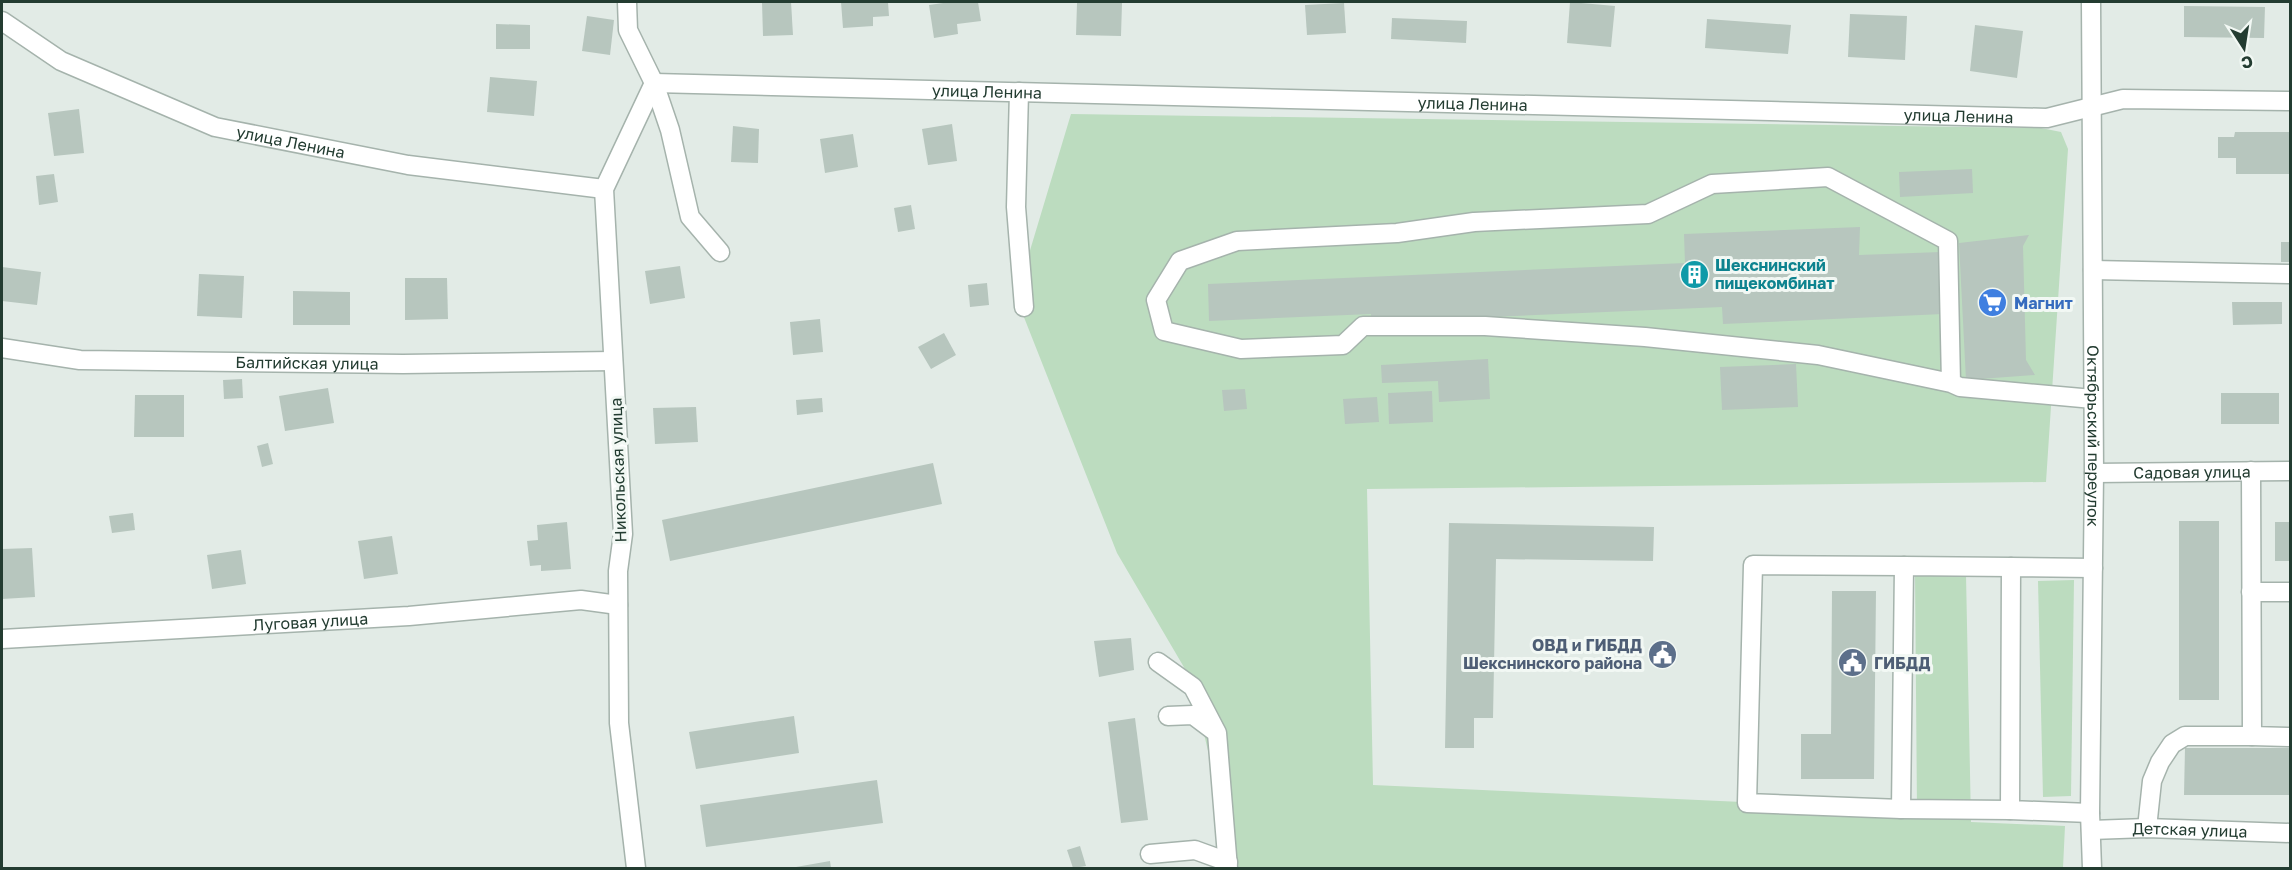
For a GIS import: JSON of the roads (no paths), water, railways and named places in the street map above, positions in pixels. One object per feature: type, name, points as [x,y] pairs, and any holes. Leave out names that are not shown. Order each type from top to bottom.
[{"type":"street","points":[[627,2],[628,30],[654,83],[670,130],[690,217],[720,252]]},
{"type":"street","name":"Октябрьский переулок","points":[[2091,2],[2094,473],[2090,821],[2092,868]]},
{"type":"street","name":"улица Ленина","points":[[2,21],[61,61],[214,127],[408,165],[604,189]]},
{"type":"street","name":"улица Ленина","points":[[654,83],[2047,118],[2123,99],[2290,101]]},
{"type":"street","name":"Никольская улица","points":[[636,868],[620,723],[618,571],[623,534],[604,189],[654,83]]},
{"type":"street","points":[[1019,92],[1016,207],[1024,307]]},
{"type":"street","points":[[1951,383],[1948,241],[1828,177],[1712,184],[1647,214],[1474,222],[1398,233],[1237,241],[1180,261],[1156,300],[1164,332],[1241,349],[1343,345],[1363,326],[1485,326],[1644,337],[1818,355],[1951,383],[1960,387],[2093,399]]},
{"type":"street","points":[[2093,270],[2290,274]]},
{"type":"street","name":"Балтийская улица","points":[[2,348],[80,360],[403,364],[613,361]]},
{"type":"street","points":[[2251,471],[2252,736]]},
{"type":"street","name":"Садовая улица","points":[[2094,473],[2290,471]]},
{"type":"street","name":"Детская улица","points":[[1905,566],[1753,565],[1747,803],[1901,809],[2010,810],[2147,828],[2290,833]]},
{"type":"street","points":[[1901,809],[1905,566],[2093,568]]},
{"type":"street","points":[[2010,810],[2011,567]]},
{"type":"street","points":[[2252,592],[2290,592]]},
{"type":"street","name":"Луговая улица","points":[[2,639],[409,616],[581,600],[618,605]]},
{"type":"street","points":[[1150,854],[1195,850],[1228,865],[1217,733],[1193,687],[1158,662]]},
{"type":"street","points":[[1168,716],[1193,715],[1217,733]]},
{"type":"street","points":[[2147,828],[2152,781],[2160,762],[2172,744],[2185,736],[2290,737]]},
{"type":"place","name":"Шекснинский пищекомбинат","points":[[1694,274]]},
{"type":"place","name":"Магнит","points":[[1993,303]]},
{"type":"place","name":"ОВД и ГИБДД Шекснинского района","points":[[1663,654]]},
{"type":"place","name":"ГИБДД","points":[[1853,663]]}]
